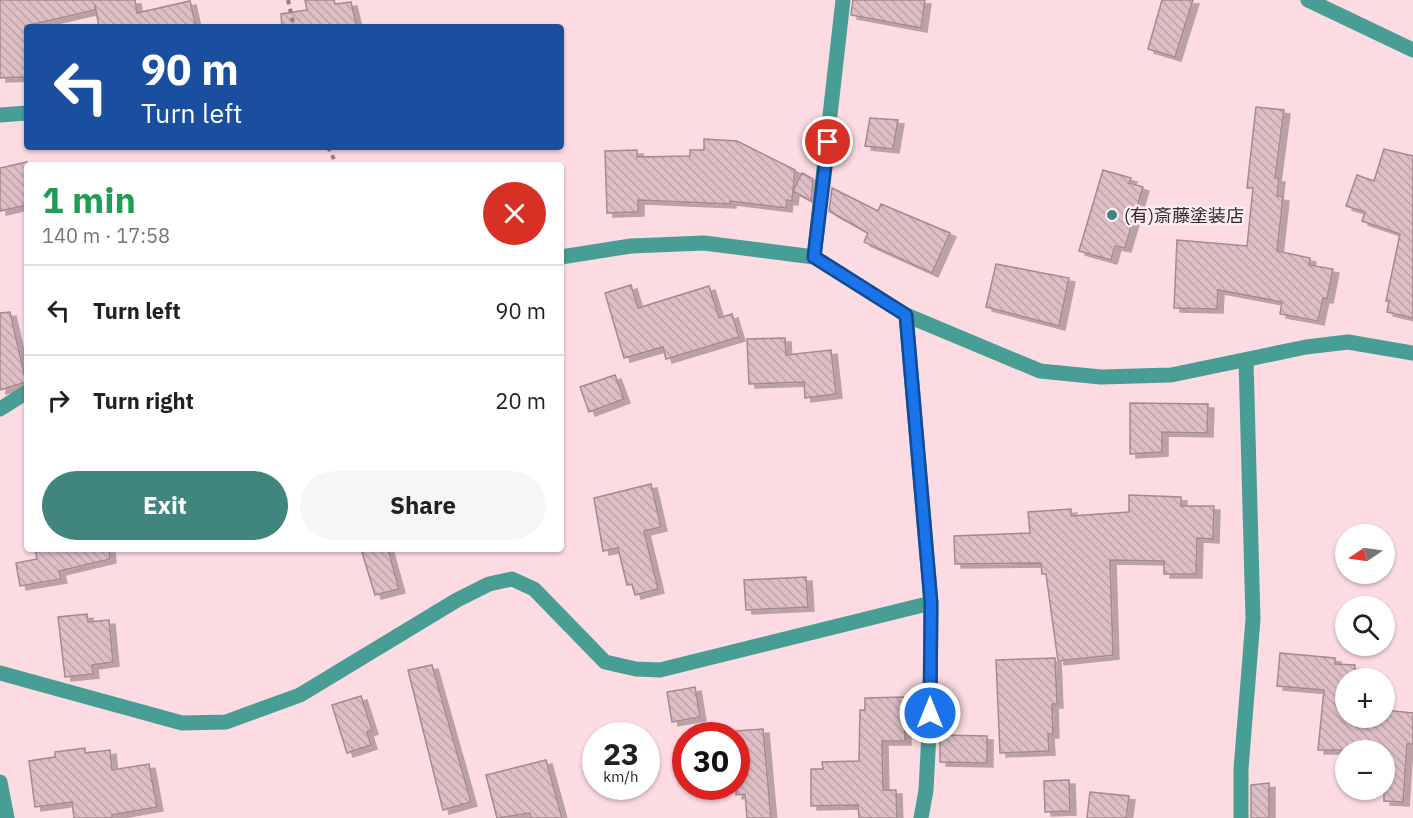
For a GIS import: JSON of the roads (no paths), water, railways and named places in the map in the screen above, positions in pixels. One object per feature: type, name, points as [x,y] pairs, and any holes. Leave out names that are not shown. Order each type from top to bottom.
[{"type":"street","points":[[814,257],[843,0]]},
{"type":"street","points":[[1308,0],[1413,50]]},
{"type":"street","points":[[0,115],[24,113]]},
{"type":"street","points":[[564,257],[631,246],[704,243],[814,257],[906,315],[1040,371],[1101,377],[1171,375],[1306,346],[1348,342],[1413,353]]},
{"type":"street","points":[[906,315],[931,603],[930,713],[926,790],[921,818]]},
{"type":"street","points":[[1241,818],[1241,769],[1253,618],[1246,360]]},
{"type":"street","points":[[0,410],[24,394]]},
{"type":"street","points":[[0,673],[182,723],[226,722],[300,695],[457,600],[489,584],[512,579],[534,589],[605,662],[636,669],[660,670],[931,603]]},
{"type":"street","points":[[0,782],[8,818]]},
{"type":"place","name":"(有)斎藤塗装店","points":[[1112,215]]}]
